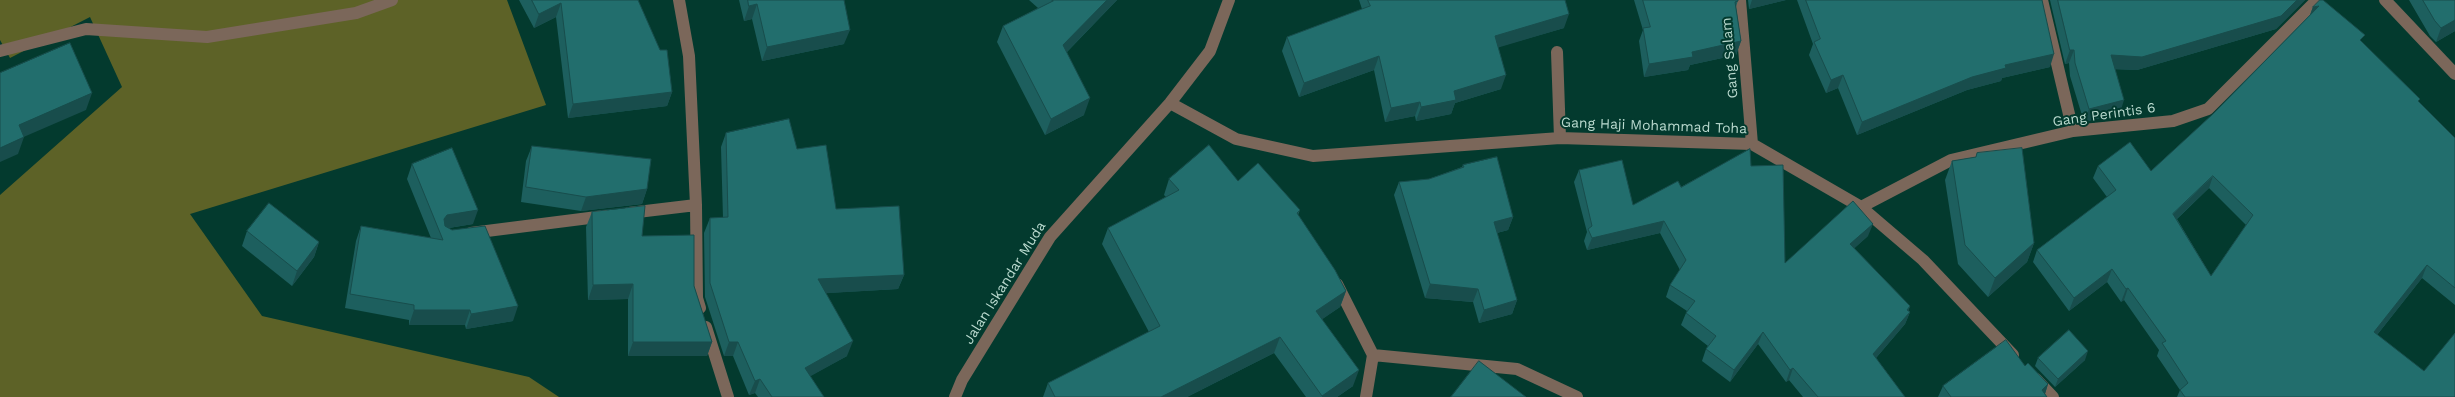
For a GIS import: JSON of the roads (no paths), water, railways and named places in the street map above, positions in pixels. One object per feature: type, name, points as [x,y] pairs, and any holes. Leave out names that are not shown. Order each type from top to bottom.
[{"type":"street","points":[[0,51],[86,28],[206,37],[356,14],[392,0]]},
{"type":"street","points":[[679,0],[689,56],[696,205],[696,298],[728,397]]},
{"type":"street","name":"Jalan Iskandar Muda","points":[[955,397],[962,380],[1050,237],[1170,103],[1210,51],[1230,0]]},
{"type":"street","name":"Gang Salam","points":[[1740,0],[1752,144]]},
{"type":"street","points":[[2042,0],[2073,131]]},
{"type":"street","name":"Gang Perintis 6","points":[[1861,207],[1951,160],[2073,131],[2173,121],[2208,109],[2317,0]]},
{"type":"street","points":[[2385,0],[2455,74]]},
{"type":"street","points":[[1558,52],[1560,138]]},
{"type":"street","name":"Gang Haji Mohammad Toha","points":[[1170,103],[1236,139],[1312,156],[1560,138],[1752,144],[1861,207],[1924,260],[2053,397]]},
{"type":"street","points":[[456,235],[696,205]]},
{"type":"street","points":[[1333,276],[1373,355],[1366,397]]},
{"type":"street","points":[[1373,355],[1517,370],[1577,397]]}]
